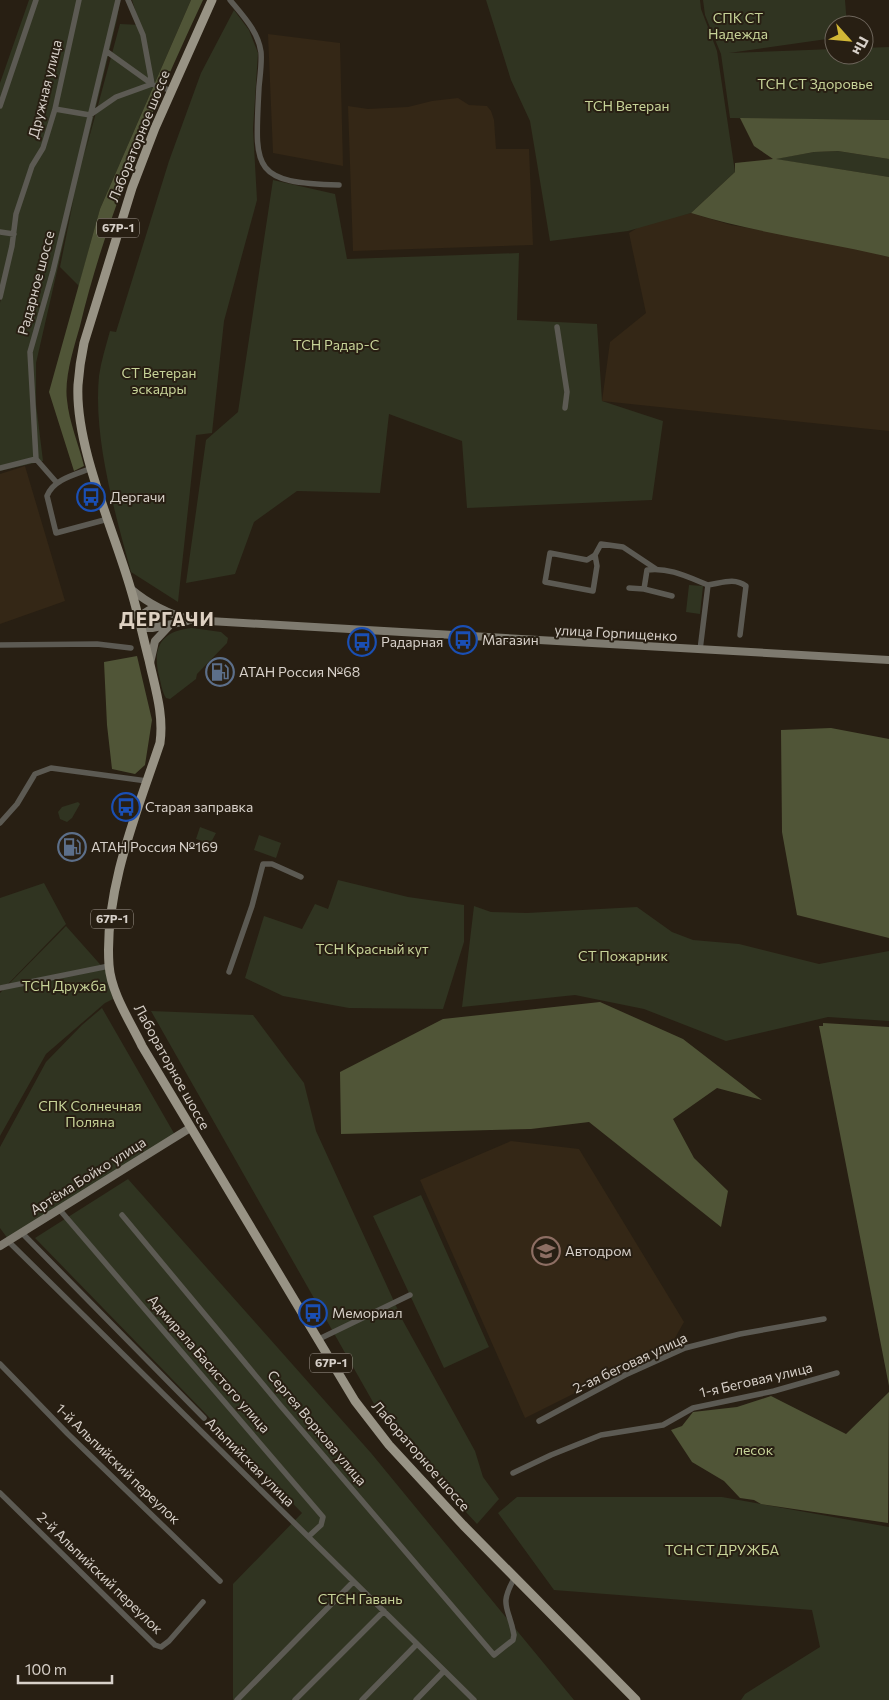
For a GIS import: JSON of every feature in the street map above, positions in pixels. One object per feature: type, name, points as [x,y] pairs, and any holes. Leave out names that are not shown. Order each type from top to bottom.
[{"type":"main road","name":"Лабораторное шоссе","points":[[212,0],[132,188],[84,343],[78,393],[82,426],[92,468],[131,589],[150,665],[161,722],[160,743],[118,874],[109,966],[120,1003],[142,1046],[354,1401],[388,1444],[636,1700]]},
{"type":"main road","name":"улица Горпищенко","points":[[131,589],[143,599],[169,614],[192,620],[889,660]]},
{"type":"main road","points":[[138,617],[147,610],[169,614]]},
{"type":"main road","points":[[141,628],[157,626],[160,620],[155,610]]},
{"type":"main road","name":"улица Горпищенко","points":[[152,628],[192,620]]},
{"type":"main road","points":[[150,665],[155,642],[170,625]]},
{"type":"main road","name":"Артёма Бойко улица","points":[[0,1246],[190,1128]]},
{"type":"street","points":[[0,106],[36,0]]},
{"type":"street","name":"Дружная улица","points":[[0,297],[14,234],[16,214],[32,166],[43,148],[55,108],[80,0]]},
{"type":"street","name":"Радарное шоссе","points":[[36,459],[30,352],[53,271],[118,0]]},
{"type":"street","points":[[128,0],[143,35],[152,84]]},
{"type":"street","points":[[230,0],[252,27],[261,53],[258,122],[260,159],[272,176],[280,179],[298,184],[339,185]]},
{"type":"street","points":[[106,51],[152,84],[172,91]]},
{"type":"street","points":[[55,108],[90,115],[116,97],[152,84]]},
{"type":"street","points":[[0,232],[14,234]]},
{"type":"street","points":[[557,326],[567,392],[565,408]]},
{"type":"street","points":[[0,468],[36,459],[57,483]]},
{"type":"street","points":[[92,468],[57,483],[47,496],[56,533],[108,519]]},
{"type":"street","points":[[595,555],[597,566],[593,591],[545,582],[550,553],[587,560],[595,555],[600,544],[623,547],[656,568]]},
{"type":"street","points":[[644,589],[647,570],[656,568],[675,571],[708,585],[731,580],[739,581],[746,586],[740,636]]},
{"type":"street","points":[[700,650],[708,585]]},
{"type":"street","points":[[629,588],[644,589],[672,596]]},
{"type":"street","points":[[0,645],[97,644],[131,648]]},
{"type":"street","points":[[0,823],[17,804],[34,774],[51,768],[147,781]]},
{"type":"street","points":[[229,972],[252,906],[264,864],[272,864],[300,877]]},
{"type":"street","points":[[0,988],[109,966]]},
{"type":"street","name":"Адмирала Басистого улица","points":[[59,1209],[324,1517],[321,1525],[309,1536]]},
{"type":"street","name":"Сергея Воркова улица","points":[[122,1215],[280,1405],[494,1655],[513,1640],[514,1636],[505,1603],[505,1594],[515,1577]]},
{"type":"street","points":[[21,1232],[204,1418]]},
{"type":"street","name":"Альпийская улица","points":[[8,1241],[285,1515],[309,1536],[416,1645],[474,1700]]},
{"type":"street","points":[[317,1340],[410,1295]]},
{"type":"street","name":"2-ая беговая улица","points":[[539,1421],[625,1375],[685,1348],[824,1319]]},
{"type":"street","name":"1-й Альпийский переулок","points":[[0,1364],[68,1434],[220,1581]]},
{"type":"street","name":"1-я Беговая улица","points":[[513,1473],[551,1454],[601,1435],[663,1425],[693,1408],[774,1390],[837,1373]]},
{"type":"street","name":"2-й Альпийский переулок","points":[[0,1493],[154,1646],[160,1647],[169,1641],[204,1602]]},
{"type":"street","points":[[237,1700],[353,1582]]},
{"type":"street","points":[[295,1700],[384,1611]]},
{"type":"street","points":[[362,1700],[416,1645]]},
{"type":"street","points":[[416,1700],[444,1671]]},
{"type":"shaded area","points":[[268,34],[340,43],[343,166],[273,153]]},
{"type":"shaded area","points":[[458,98],[469,105],[487,106],[491,111],[494,120],[496,149],[529,149],[533,245],[353,251],[348,106],[368,109],[408,107],[432,101]]},
{"type":"shaded area","points":[[691,213],[731,225],[835,243],[889,257],[889,431],[602,401],[610,342],[646,313],[629,233],[644,224]]},
{"type":"shaded area","points":[[25,466],[65,601],[0,624],[0,474]]},
{"type":"shaded area","name":"Автодром","points":[[511,1141],[579,1149],[684,1322],[671,1345],[525,1418],[420,1180]]},
{"type":"green space","points":[[29,0],[120,0],[85,153],[120,24],[140,25],[132,0],[191,0],[100,209],[79,286],[60,267],[74,197],[36,363],[36,404],[43,461],[0,471],[0,303],[12,248],[0,292],[0,83]]},
{"type":"green space","points":[[191,0],[203,0],[133,160],[104,242],[72,353],[66,391],[72,425],[84,466],[74,471],[49,392],[100,209]]},
{"type":"green space","name":"ТСН Ветеран","points":[[486,0],[700,0],[701,9],[717,51],[735,172],[691,213],[628,231],[550,241],[530,121],[511,80]]},
{"type":"green space","name":"ТСН СТ Здоровье","points":[[703,0],[845,0],[846,15],[824,15],[824,39],[729,53],[824,49],[824,65],[874,65],[874,48],[889,47],[889,120],[730,118],[721,54],[705,15]]},
{"type":"green space","name":"СТ Ветеран эскадры","points":[[234,10],[249,30],[258,53],[253,129],[257,200],[224,321],[212,433],[196,435],[178,602],[131,572],[112,500],[102,450],[98,400],[99,376],[110,331],[116,332],[169,161],[201,73]]},
{"type":"green space","points":[[740,118],[889,120],[889,159],[838,151],[814,152],[776,159],[889,177],[889,257],[740,226],[691,213],[735,172],[735,163],[773,159],[754,146]]},
{"type":"green space","points":[[838,151],[889,159],[889,177],[774,159],[814,152]]},
{"type":"green space","name":"ТСН Радар-С","points":[[273,180],[335,194],[347,259],[519,253],[517,320],[597,324],[602,401],[663,421],[652,500],[467,508],[462,441],[389,414],[380,493],[297,491],[254,522],[235,574],[186,583],[206,440],[238,412]]},
{"type":"green space","points":[[689,585],[703,586],[700,614],[686,612]]},
{"type":"green space","points":[[192,628],[221,632],[228,638],[227,643],[197,674],[196,679],[170,699],[166,698],[157,666],[158,649],[166,637],[181,630]]},
{"type":"green space","points":[[137,656],[152,720],[145,765],[135,774],[112,769],[107,725],[104,662]]},
{"type":"green space","points":[[831,728],[889,739],[889,938],[797,915],[782,832],[781,730]]},
{"type":"green space","points":[[78,802],[80,804],[72,818],[67,822],[60,819],[58,812],[62,807]]},
{"type":"green space","points":[[200,827],[216,833],[208,848],[200,847],[202,841],[196,839]]},
{"type":"green space","points":[[259,835],[281,843],[276,858],[254,850]]},
{"type":"green space","name":"ТСН Красный кут","points":[[338,880],[408,897],[464,905],[464,942],[443,1009],[349,1008],[283,996],[245,978],[264,916],[302,929],[315,904],[328,909]]},
{"type":"green space","points":[[44,883],[66,924],[8,984],[0,986],[0,898]]},
{"type":"green space","name":"СТ Пожарник","points":[[474,906],[491,912],[527,913],[637,907],[672,932],[693,940],[739,944],[819,964],[889,951],[889,1021],[828,1017],[726,1041],[644,1009],[575,995],[462,1007]]},
{"type":"green space","name":"ТСН Дружба","points":[[66,926],[106,971],[113,999],[105,1003],[46,1054],[0,1136],[0,993]]},
{"type":"green space","points":[[600,1002],[683,1039],[762,1100],[717,1088],[673,1119],[694,1158],[728,1191],[721,1227],[589,1122],[531,1129],[341,1134],[340,1072],[443,1019]]},
{"type":"green space","name":"СПК Солнечная Поляна","points":[[102,1008],[175,1135],[8,1239],[0,1228],[0,1147],[46,1062],[82,1025]]},
{"type":"green space","points":[[151,1011],[253,1015],[304,1083],[316,1131],[403,1321],[475,1451],[483,1477],[499,1499],[477,1524],[386,1425]]},
{"type":"green space","points":[[823,1023],[889,1027],[889,1386],[819,1026],[823,1026]]},
{"type":"green space","name":"СТСН Гавань","points":[[128,1179],[371,1453],[574,1700],[233,1700],[233,1584],[302,1513],[35,1238]]},
{"type":"green space","points":[[421,1195],[489,1347],[444,1368],[373,1216]]},
{"type":"green space","name":"лесок","points":[[889,1392],[888,1523],[761,1504],[754,1500],[740,1498],[724,1481],[692,1462],[671,1430],[682,1426],[693,1412],[737,1407],[771,1396],[846,1434]]},
{"type":"green space","name":"ТСН СТ ДРУЖБА","points":[[517,1497],[722,1497],[889,1527],[889,1700],[741,1700],[745,1694],[820,1647],[812,1610],[554,1590],[498,1513]]},
{"type":"place","name":"Дергачи","points":[[91,497]]},
{"type":"place","name":"Магазин","points":[[463,640]]},
{"type":"place","name":"Радарная","points":[[362,642]]},
{"type":"place","name":"АТАН Россия №68","points":[[220,672]]},
{"type":"place","name":"Старая заправка","points":[[126,807]]},
{"type":"place","name":"АТАН Россия №169","points":[[72,847]]},
{"type":"place","name":"Автодром","points":[[546,1251]]},
{"type":"place","name":"Мемориал","points":[[313,1313]]},
{"type":"district","name":"ДЕРГАЧИ","points":[[167,619]]},
{"type":"park label","name":"СПК СТ Надежда","points":[[738,26]]}]
